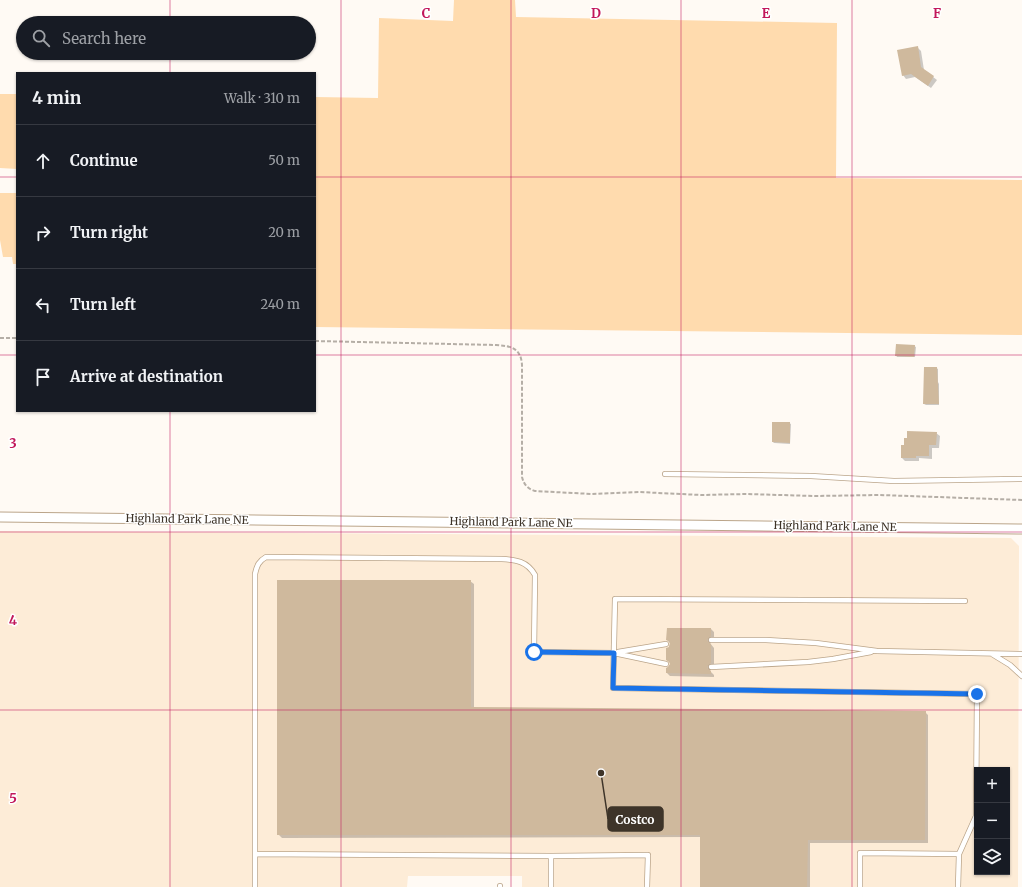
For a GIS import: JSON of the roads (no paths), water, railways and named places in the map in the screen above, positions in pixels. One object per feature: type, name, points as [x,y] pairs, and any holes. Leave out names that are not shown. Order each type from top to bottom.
[{"type":"street","name":"Highland Park Lane NE","points":[[0,517],[1022,529]]},
{"type":"lane","points":[[664,474],[811,476],[894,481],[1022,479]]},
{"type":"lane","points":[[255,887],[255,574],[256,568],[260,561],[266,557],[514,560],[524,563],[531,568],[535,575],[534,652],[614,653],[666,644]]},
{"type":"lane","points":[[958,887],[959,854],[976,816],[977,694],[613,688],[616,599],[965,600]]},
{"type":"lane","points":[[711,640],[766,640],[816,643],[877,651],[1022,654]]},
{"type":"lane","points":[[711,667],[808,662],[877,651]]},
{"type":"lane","points":[[614,653],[666,664]]},
{"type":"lane","points":[[991,653],[1010,665],[1022,676]]},
{"type":"lane","points":[[860,887],[860,853],[959,854]]},
{"type":"lane","points":[[255,854],[551,856],[648,855],[647,887]]},
{"type":"lane","points":[[551,856],[551,887]]},
{"type":"place","name":"Costco","points":[[601,773]]}]
